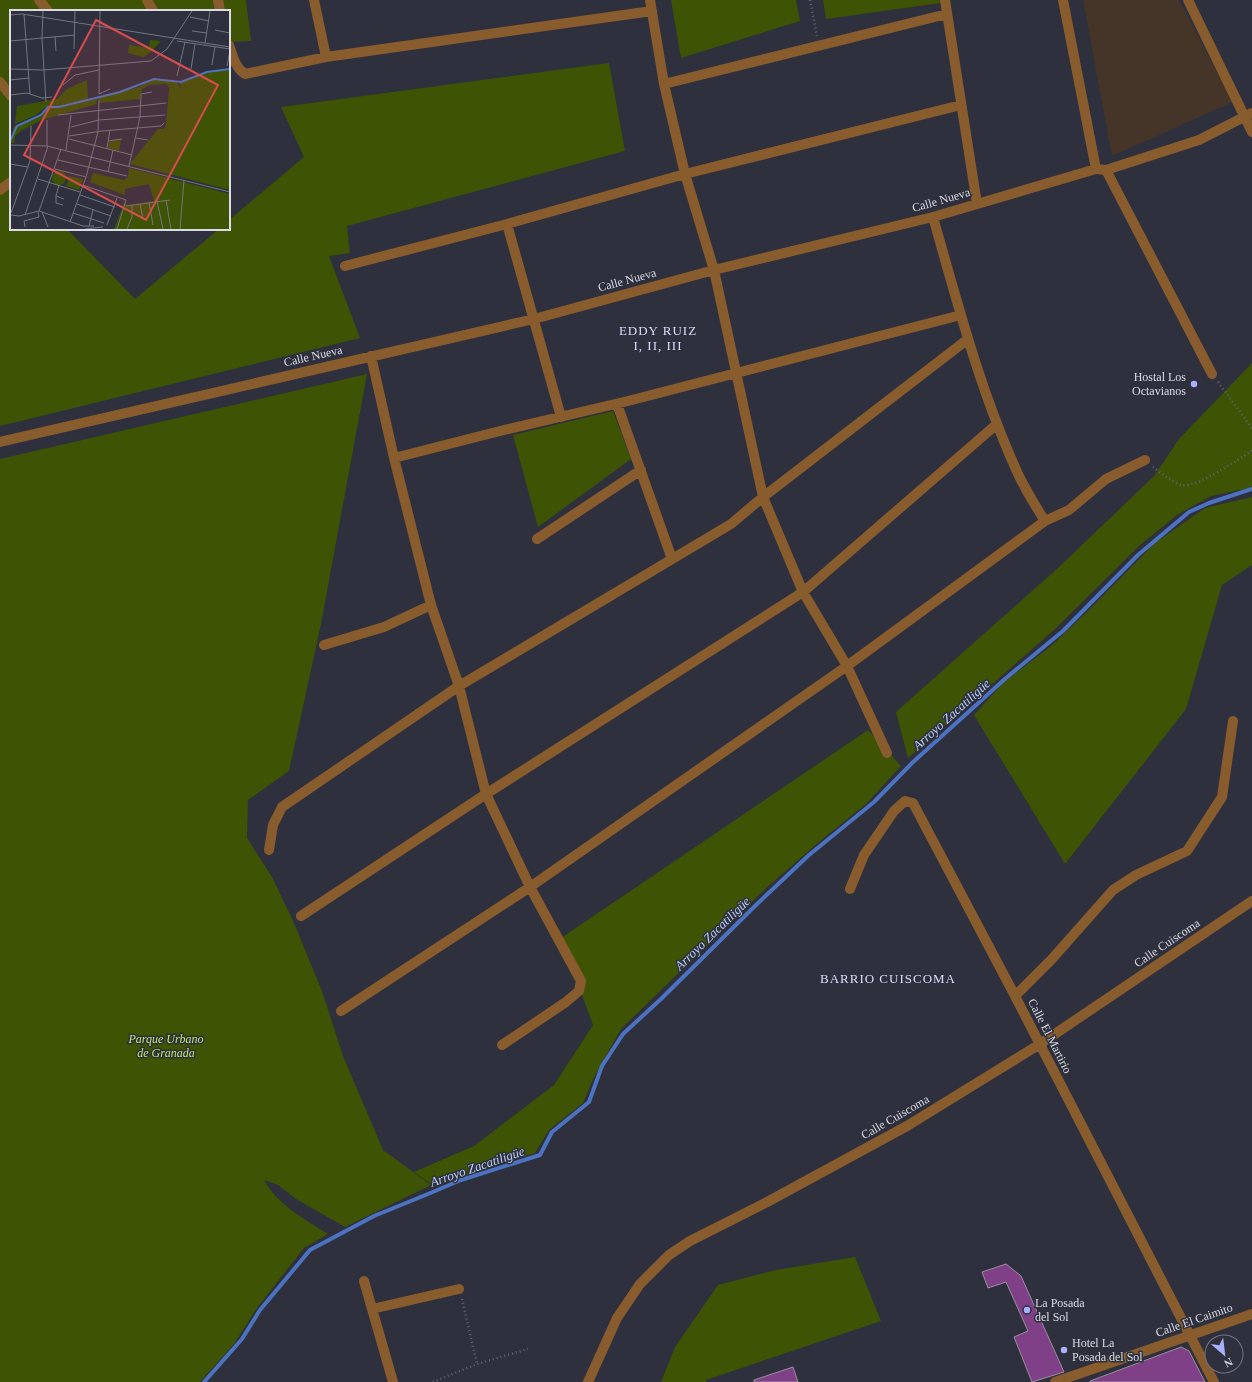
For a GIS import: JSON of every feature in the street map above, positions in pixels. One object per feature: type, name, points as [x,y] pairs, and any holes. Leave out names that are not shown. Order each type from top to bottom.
[{"type":"street","points":[[39,0],[47,10]]},
{"type":"street","points":[[147,0],[152,10]]},
{"type":"street","points":[[218,0],[220,10]]},
{"type":"street","points":[[314,0],[326,57]]},
{"type":"street","points":[[650,0],[664,84],[685,174],[714,270],[763,497],[803,592],[847,666],[887,753]]},
{"type":"street","points":[[945,0],[977,204]]},
{"type":"street","points":[[1063,0],[1101,169],[1212,374]]},
{"type":"street","points":[[1188,0],[1248,116],[1252,132]]},
{"type":"street","points":[[230,48],[240,71],[245,74],[326,57],[652,11]]},
{"type":"street","points":[[664,84],[947,14]]},
{"type":"street","points":[[0,82],[10,95]]},
{"type":"street","points":[[345,266],[507,224],[685,174],[961,105]]},
{"type":"street","name":"Calle Nueva","points":[[0,442],[534,319],[714,270],[933,218],[1199,140],[1248,116]]},
{"type":"street","points":[[0,190],[10,183]]},
{"type":"street","points":[[933,218],[968,339],[997,424],[1020,478],[1045,521]]},
{"type":"street","points":[[507,224],[561,417]]},
{"type":"street","points":[[394,458],[617,404],[961,315]]},
{"type":"street","points":[[269,850],[273,825],[282,807],[459,686],[731,524],[763,497],[968,339]]},
{"type":"street","points":[[371,356],[394,458],[431,605],[459,686],[486,794],[530,887],[581,981],[579,991],[566,1002],[502,1045]]},
{"type":"street","points":[[617,404],[672,558]]},
{"type":"street","points":[[301,916],[486,794],[803,592],[997,424]]},
{"type":"street","points":[[341,1011],[530,887],[847,666],[1045,521],[1069,510],[1106,479],[1146,460]]},
{"type":"street","points":[[537,539],[641,470]]},
{"type":"street","points":[[324,645],[384,627],[431,605]]},
{"type":"street","points":[[1015,996],[1052,959],[1113,890],[1136,875],[1186,851],[1222,797],[1233,721]]},
{"type":"street","name":"Calle El Martirio","points":[[850,889],[864,855],[894,811],[905,801],[913,802],[1040,1044],[1214,1382]]},
{"type":"street","name":"Calle Cuiscoma","points":[[588,1382],[617,1318],[640,1284],[669,1255],[690,1241],[769,1201],[907,1126],[1040,1044],[1252,901]]},
{"type":"street","points":[[364,1281],[393,1382]]},
{"type":"street","points":[[372,1309],[459,1289]]},
{"type":"street","name":"Calle El Caimito","points":[[1055,1382],[1252,1314]]},
{"type":"path","points":[[810,0],[819,46]]},
{"type":"path","points":[[1212,374],[1252,430]]},
{"type":"path","points":[[1146,460],[1167,478],[1183,485],[1196,484],[1252,451]]},
{"type":"path","points":[[459,1289],[477,1364]]},
{"type":"path","points":[[433,1382],[477,1364],[528,1349]]},
{"type":"shaded area","points":[[1083,0],[1179,0],[1233,102],[1112,156]]},
{"type":"green space","points":[[0,0],[246,0],[251,41],[230,42],[230,10],[10,10],[10,230],[68,230],[135,299],[218,230],[230,230],[230,219],[304,157],[281,107],[609,63],[625,151],[347,226],[350,253],[329,256],[360,338],[0,426]]},
{"type":"green space","points":[[671,0],[796,0],[800,21],[681,58]]},
{"type":"green space","points":[[823,0],[941,0],[941,3],[826,19]]},
{"type":"green space","points":[[1252,363],[1252,486],[1250,488],[1211,496],[1177,515],[1139,546],[1054,630],[908,758],[896,712],[1058,568],[1154,476],[1179,439]]},
{"type":"green space","name":"Parque Urbano de Granada","points":[[367,374],[321,624],[289,771],[248,800],[247,838],[272,877],[294,923],[322,991],[343,1056],[383,1150],[431,1185],[345,1227],[296,1199],[278,1185],[264,1180],[277,1197],[292,1211],[328,1234],[304,1248],[257,1308],[234,1344],[200,1382],[0,1382],[0,459]]},
{"type":"green space","points":[[613,411],[631,459],[538,527],[513,435]]},
{"type":"green space","points":[[1252,497],[1252,565],[1222,585],[1186,709],[1065,864],[974,715],[1004,682],[1050,647],[1155,543],[1205,508]]},
{"type":"green space","points":[[868,730],[901,766],[866,804],[765,889],[621,1029],[594,1077],[583,1103],[549,1130],[535,1153],[434,1186],[414,1172],[474,1146],[554,1085],[593,1025],[561,938]]},
{"type":"green space","points":[[855,1257],[881,1321],[706,1380],[706,1382],[661,1382],[675,1347],[718,1285],[776,1270]]},
{"type":"building","name":"La Posada del Sol","points":[[1006,1264],[1021,1276],[1064,1372],[1032,1382],[1014,1337],[1028,1331],[1006,1282],[988,1288],[982,1272]]},
{"type":"building","points":[[1181,1347],[1189,1351],[1205,1382],[1090,1382],[1090,1381]]},
{"type":"building","points":[[793,1367],[798,1382],[754,1382],[754,1380]]},
{"type":"waterway","name":"Arroyo Zacatiligüe","points":[[204,1382],[242,1339],[260,1310],[310,1250],[374,1216],[461,1180],[540,1155],[552,1132],[589,1102],[602,1066],[623,1034],[809,855],[874,802],[912,763],[1006,678],[1063,631],[1138,555],[1189,512],[1209,503],[1252,489]]},
{"type":"place","name":"Hostal Los Octavianos","points":[[1194,384]]},
{"type":"place","name":"La Posada del Sol","points":[[1027,1310]]},
{"type":"place","name":"Hotel La Posada del Sol","points":[[1064,1350]]},
{"type":"district","name":"EDDY RUIZ I, II, III","points":[[658,338]]},
{"type":"district","name":"BARRIO CUISCOMA","points":[[888,978]]}]
